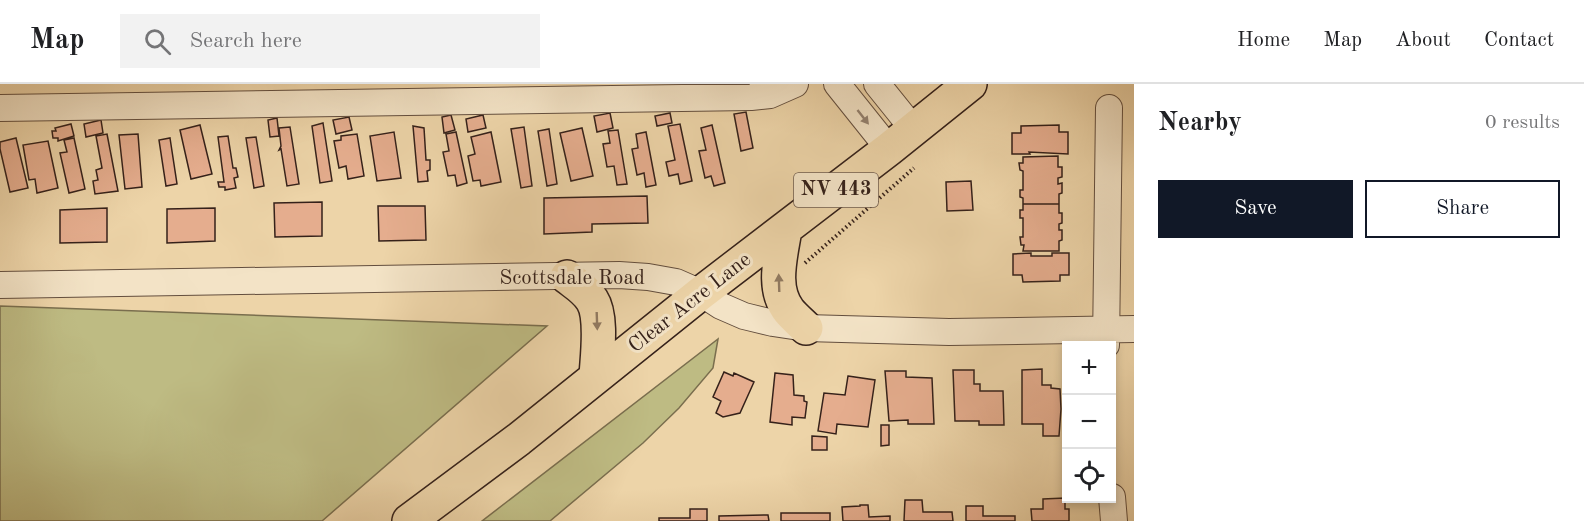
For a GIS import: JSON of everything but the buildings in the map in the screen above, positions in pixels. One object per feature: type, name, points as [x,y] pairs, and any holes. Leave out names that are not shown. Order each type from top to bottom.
[{"type":"main road","name":"Clear Acre Lane","points":[[409,521],[519,439],[701,293],[785,229],[906,149],[970,84]]},
{"type":"main road","points":[[785,229],[778,276],[780,294],[789,311],[806,328]]},
{"type":"main road","points":[[567,276],[589,296],[597,312],[596,377]]},
{"type":"street","points":[[0,108],[751,97],[770,95],[795,84]]},
{"type":"street","points":[[837,84],[906,149]]},
{"type":"street","points":[[877,84],[906,149]]},
{"type":"street","points":[[1106,338],[1109,108]]},
{"type":"street","name":"Scottsdale Road","points":[[0,285],[567,276],[648,277],[676,282],[744,316],[806,328],[1106,338],[1134,329]]},
{"type":"street","points":[[1112,503],[1114,521]]},
{"type":"path","points":[[802,267],[906,149]]},
{"type":"shaded area","points":[[0,306],[547,326],[322,521],[0,521]]},
{"type":"shaded area","points":[[718,339],[713,368],[679,408],[643,443],[550,521],[482,521]]}]
